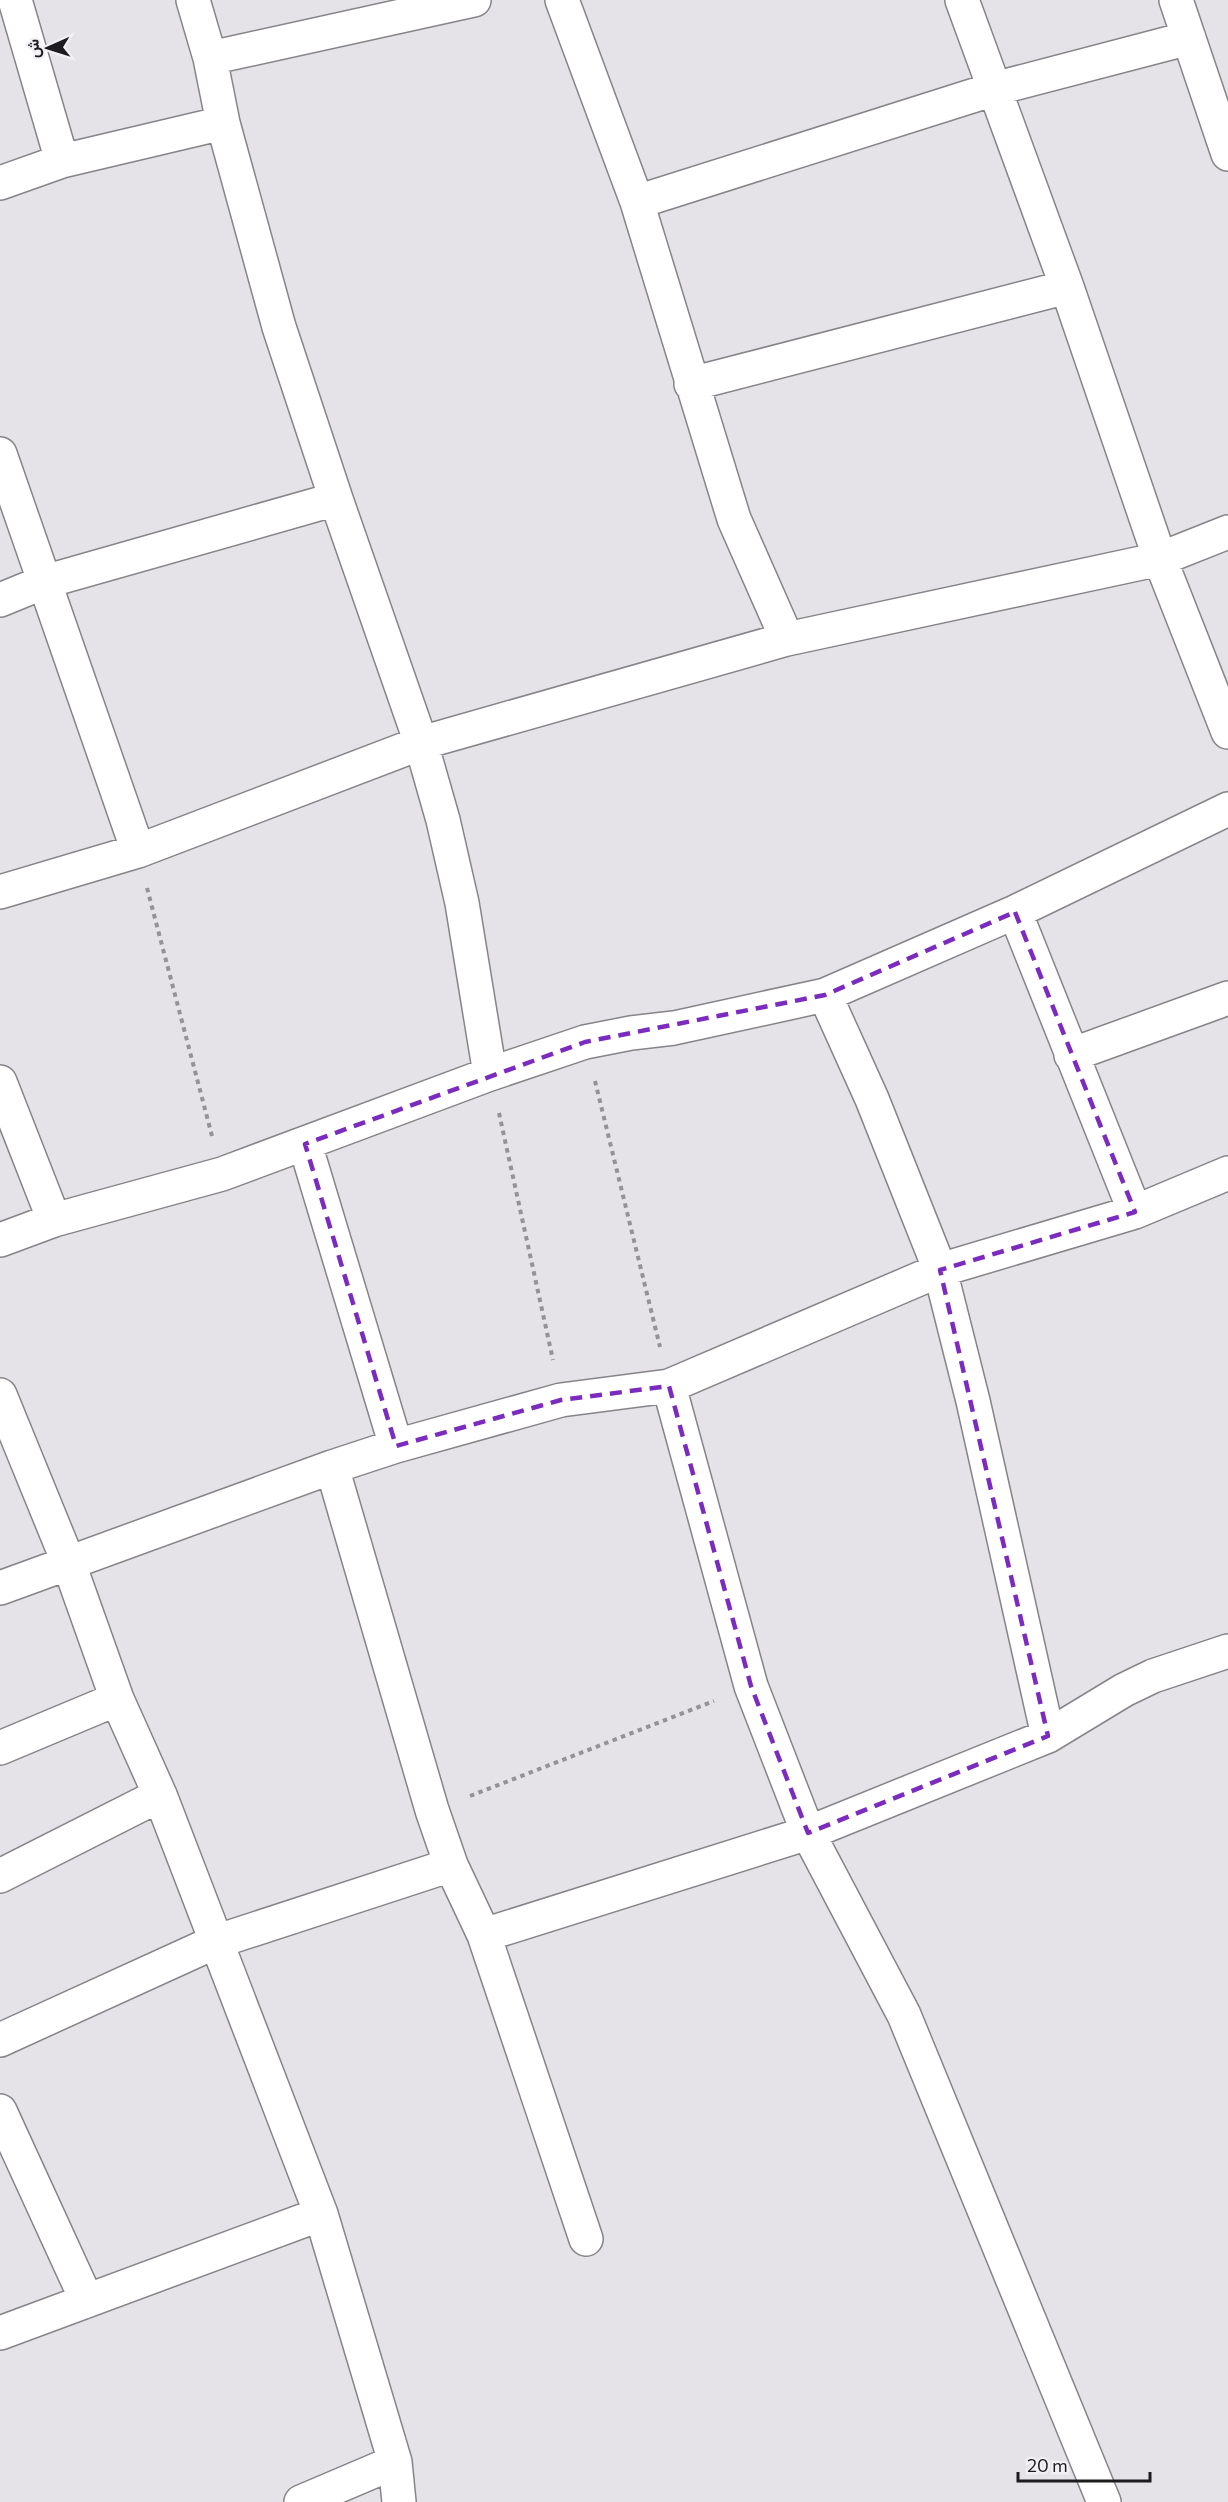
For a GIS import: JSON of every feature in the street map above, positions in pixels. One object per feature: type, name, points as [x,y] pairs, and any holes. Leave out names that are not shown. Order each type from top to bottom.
[{"type":"street","points":[[15,0],[62,162]]},
{"type":"street","points":[[193,0],[210,58],[223,123],[279,327],[421,743],[453,858],[490,1074]]},
{"type":"street","points":[[210,58],[474,0]]},
{"type":"street","points":[[562,0],[637,202],[734,519],[788,639]]},
{"type":"street","points":[[962,0],[1067,287],[1160,559],[1228,732]]},
{"type":"street","points":[[1176,0],[1228,154]]},
{"type":"street","points":[[637,202],[994,89],[1189,38]]},
{"type":"street","points":[[0,183],[62,162],[223,123]]},
{"type":"street","points":[[691,384],[1067,287]]},
{"type":"street","points":[[0,454],[138,851]]},
{"type":"street","points":[[0,600],[44,582],[336,499]]},
{"type":"street","points":[[0,892],[138,851],[421,743],[788,639],[1160,559],[1228,532]]},
{"type":"street","points":[[0,1240],[54,1220],[222,1174],[490,1074],[585,1042],[674,1028],[825,995],[1015,912],[1228,809]]},
{"type":"street","points":[[1015,912],[1135,1212]]},
{"type":"street","points":[[825,995],[872,1099],[940,1270],[973,1401],[1048,1736]]},
{"type":"street","points":[[1071,1055],[1228,998]]},
{"type":"street","points":[[0,1082],[54,1220]]},
{"type":"street","points":[[305,1144],[396,1446]]},
{"type":"street","points":[[0,1588],[332,1467],[396,1446],[561,1400],[669,1386],[940,1270],[1135,1212],[1228,1173]]},
{"type":"street","points":[[669,1386],[751,1686],[808,1833],[904,2015],[1104,2502]]},
{"type":"street","points":[[0,1395],[69,1564],[117,1699],[160,1795],[321,2214],[395,2462],[399,2502]]},
{"type":"street","points":[[332,1467],[432,1810],[451,1865],[484,1935],[586,2239]]},
{"type":"street","points":[[484,1935],[808,1833],[1048,1736],[1124,1689],[1186,1664],[1228,1651]]},
{"type":"street","points":[[0,1748],[117,1699]]},
{"type":"street","points":[[0,1876],[160,1795]]},
{"type":"street","points":[[0,2040],[215,1942],[451,1865]]},
{"type":"street","points":[[0,2111],[87,2301]]},
{"type":"street","points":[[0,2333],[321,2214]]},
{"type":"street","points":[[301,2502],[395,2462]]},
{"type":"path","points":[[138,851],[222,1174]]},
{"type":"path","points":[[585,1042],[669,1386]]},
{"type":"path","points":[[490,1074],[561,1400]]},
{"type":"path","points":[[432,1810],[751,1686]]},
{"type":"highlighted area","points":[[1015,912],[1135,1212],[940,1270],[1048,1736],[808,1833],[751,1686],[669,1386],[561,1400],[396,1446],[305,1144],[585,1042],[825,995]]}]
